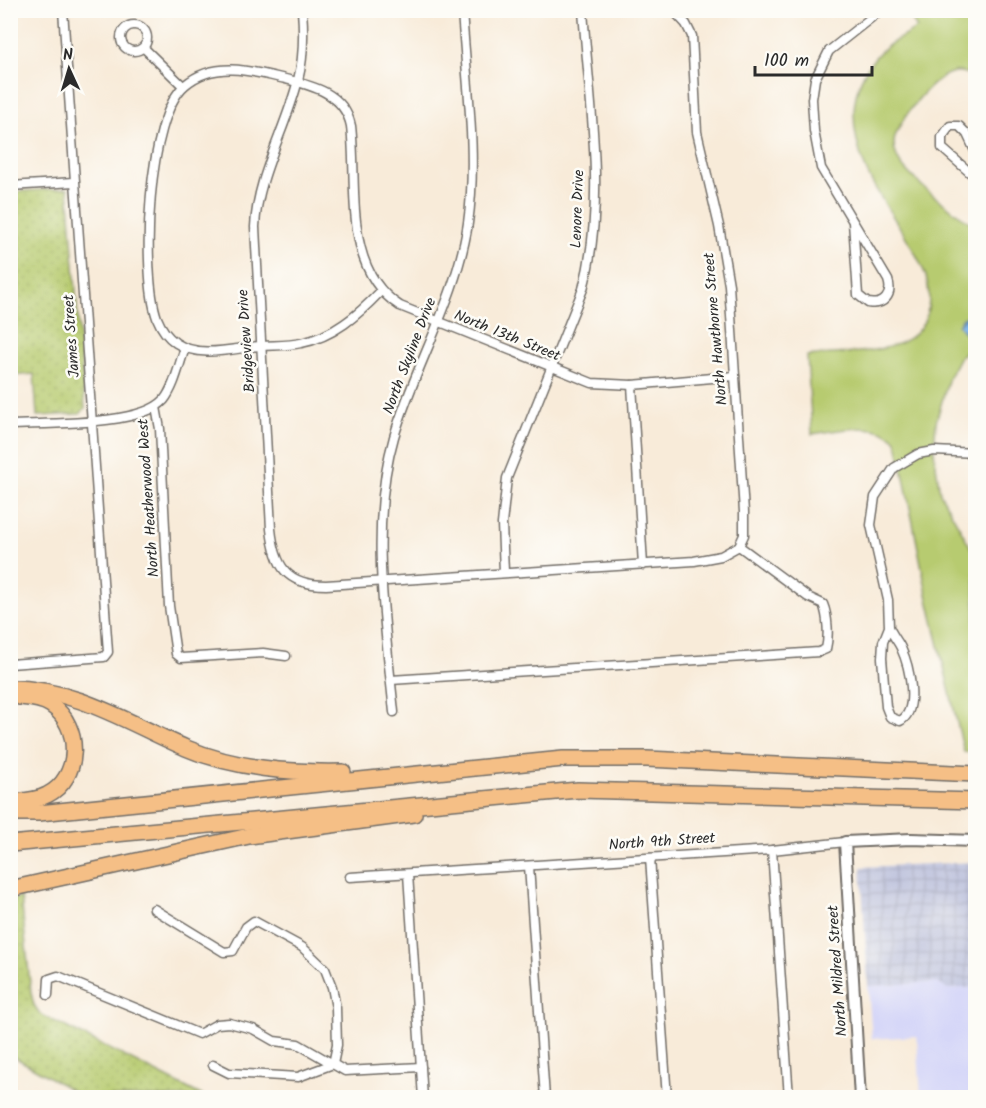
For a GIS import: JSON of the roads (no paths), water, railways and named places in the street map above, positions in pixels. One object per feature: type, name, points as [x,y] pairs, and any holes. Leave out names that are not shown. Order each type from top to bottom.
[{"type":"highway","points":[[10,688],[29,688],[74,697],[188,749],[251,767],[308,773],[433,772]]},
{"type":"highway","points":[[10,697],[33,698],[50,704],[65,718],[72,736],[75,754],[66,777],[49,794],[36,800],[10,802]]},
{"type":"highway","points":[[10,813],[39,813],[563,759],[647,759],[975,774]]},
{"type":"highway","points":[[10,844],[533,793],[618,790],[975,801]]},
{"type":"highway","points":[[10,889],[187,848],[295,829],[541,798],[687,793]]},
{"type":"street","name":"James Street","points":[[10,664],[104,657],[108,653],[63,10]]},
{"type":"street","name":"Bridgeview Drive","points":[[302,10],[303,53],[298,82],[256,213],[255,251],[270,518],[273,546],[279,564],[296,580],[313,585],[643,565],[714,558],[739,546]]},
{"type":"street","name":"North Skyline Drive","points":[[394,712],[383,579],[381,521],[388,462],[407,400],[459,262],[468,224],[471,190],[462,10]]},
{"type":"street","name":"Lenore Drive","points":[[504,572],[502,524],[507,478],[582,289],[590,263],[594,231],[594,177],[583,10]]},
{"type":"street","name":"North Hawthorne Street","points":[[673,10],[686,24],[692,36],[698,132],[719,226],[729,285],[744,512],[744,535],[739,546]]},
{"type":"street","points":[[853,222],[858,295],[868,303],[880,303],[886,300],[889,293],[888,280],[853,222],[826,178],[819,160],[814,131],[813,90],[821,63],[829,51],[881,10]]},
{"type":"street","points":[[144,48],[183,86]]},
{"type":"street","points":[[224,69],[257,72],[298,82],[331,95],[348,116],[361,255],[369,275],[380,292],[350,320],[321,337],[290,345],[206,352],[185,348],[170,338],[158,320],[152,290],[148,230],[156,158],[168,115],[183,86],[199,76],[224,69]]},
{"type":"street","points":[[975,153],[967,134],[959,126],[950,126],[942,137],[942,148],[975,178]]},
{"type":"street","points":[[10,186],[74,182]]},
{"type":"street","name":"North 13th Street","points":[[380,292],[400,306],[592,383],[632,385],[735,376]]},
{"type":"street","name":"North Heatherwood West","points":[[185,348],[171,388],[156,407],[160,429],[169,595],[176,654],[181,657],[263,653],[286,656]]},
{"type":"street","points":[[632,385],[643,565]]},
{"type":"street","points":[[10,425],[134,416],[156,407]]},
{"type":"street","points":[[889,627],[903,653],[909,686],[909,708],[905,718],[900,721],[888,714],[884,687],[882,650],[889,627],[886,585],[872,525],[872,510],[877,492],[894,468],[918,454],[975,453]]},
{"type":"street","points":[[391,680],[819,652],[826,649],[827,636],[823,604],[802,594],[739,546]]},
{"type":"street","name":"North 9th Street","points":[[350,877],[772,850],[845,842],[911,839],[975,841]]},
{"type":"street","name":"North Mildred Street","points":[[845,842],[860,1098]]},
{"type":"street","points":[[772,850],[789,1098]]},
{"type":"street","points":[[651,858],[667,1098]]},
{"type":"street","points":[[529,866],[545,1098]]},
{"type":"street","points":[[408,874],[423,1098]]},
{"type":"street","points":[[154,909],[224,952],[233,951],[246,927],[254,921],[315,957],[325,969],[334,993],[337,1045],[333,1064]]},
{"type":"street","points":[[48,995],[49,979],[58,976],[197,1034],[202,1034],[220,1023],[238,1024],[274,1041],[298,1044],[345,1071],[421,1067]]},
{"type":"street","points":[[213,1065],[229,1073],[298,1077],[333,1064]]},
{"type":"water","points":[[975,47],[975,74],[968,71],[970,55]]},
{"type":"water","points":[[975,312],[975,336],[968,337],[958,325],[962,319]]}]
